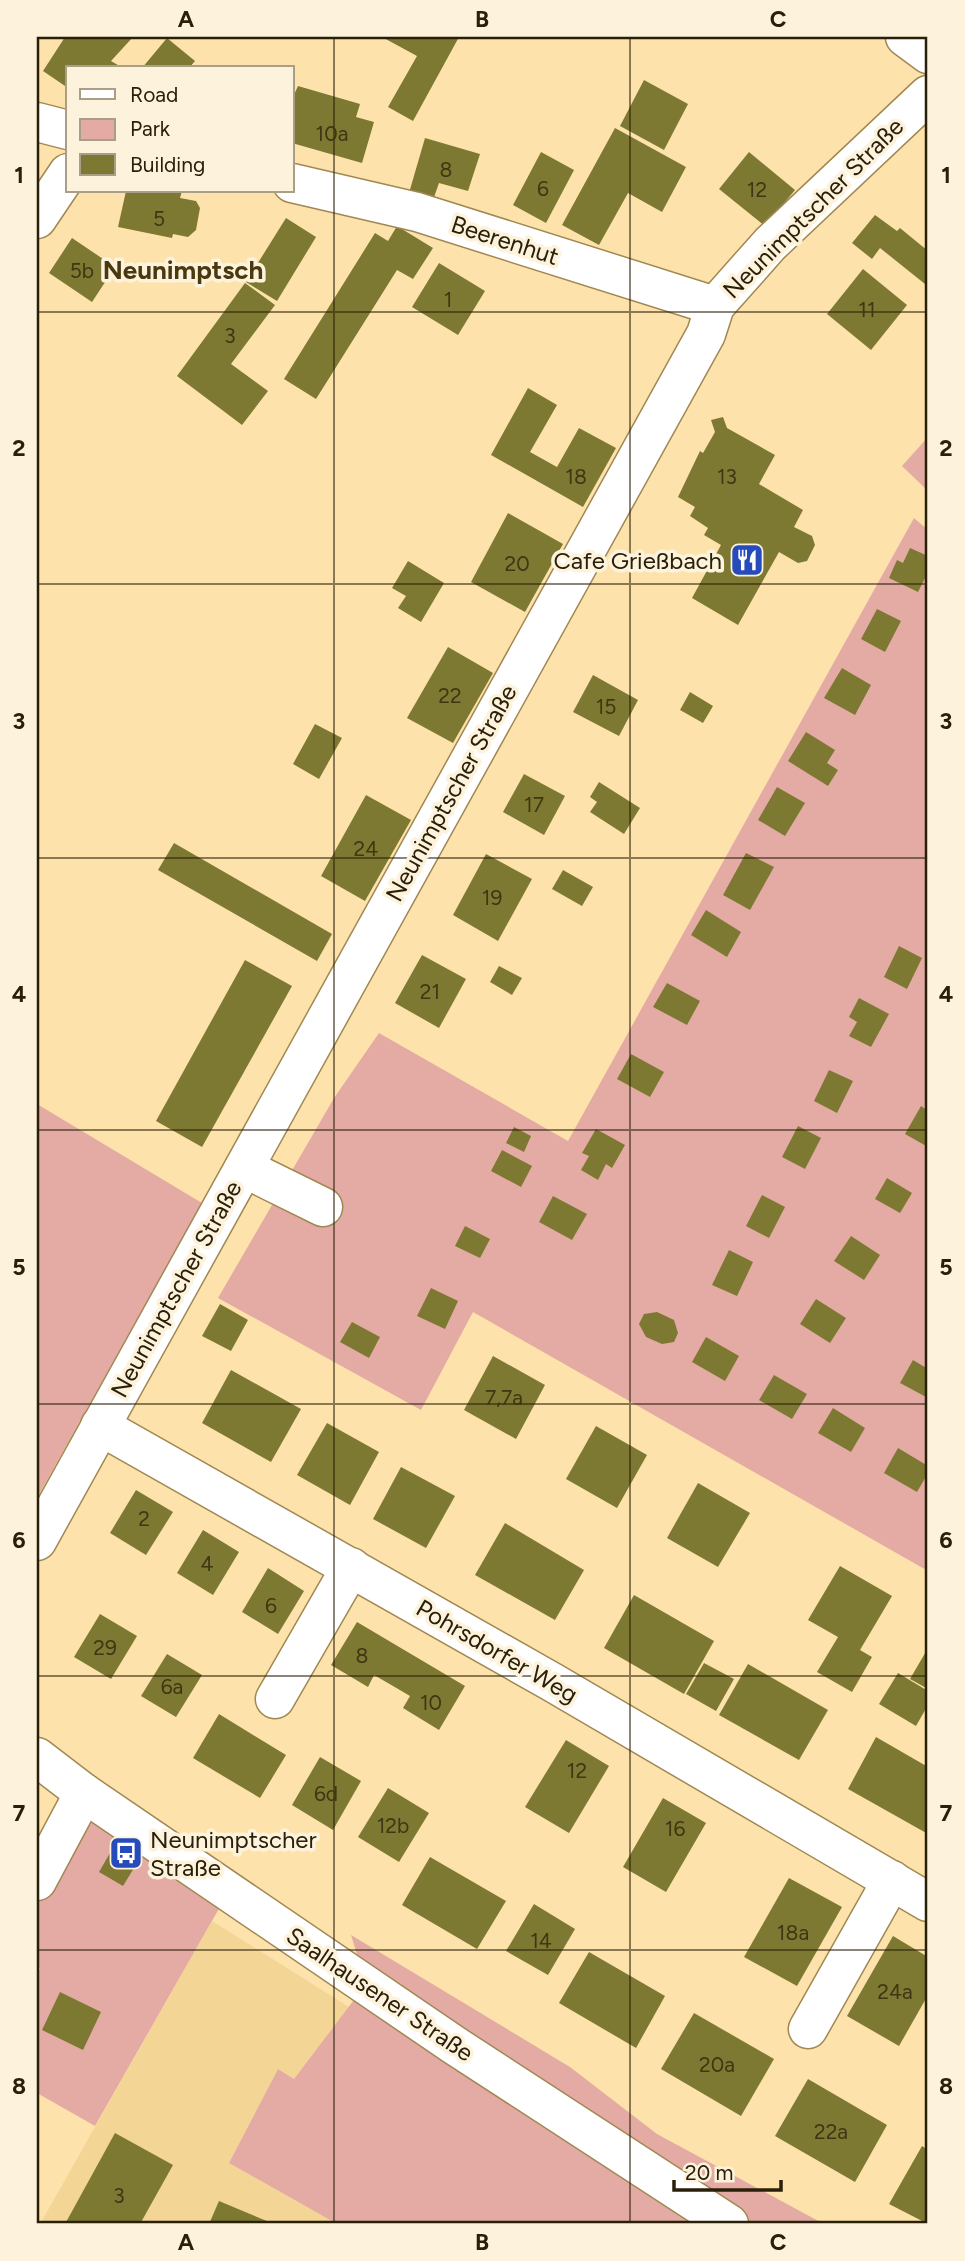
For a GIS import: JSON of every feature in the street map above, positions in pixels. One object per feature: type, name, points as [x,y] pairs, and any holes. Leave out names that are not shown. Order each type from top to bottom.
[{"type":"street","points":[[905,37],[928,54]]},
{"type":"street","name":"Neunimptscher Straße","points":[[37,1541],[706,334],[715,306],[770,244],[928,94]]},
{"type":"street","points":[[37,219],[66,176]]},
{"type":"street","name":"Beerenhut","points":[[294,183],[418,212],[715,306]]},
{"type":"street","points":[[244,1168],[323,1207]]},
{"type":"street","name":"Pohrsdorfer Weg","points":[[100,1426],[351,1567],[928,1902]]},
{"type":"street","points":[[275,1699],[351,1567]]},
{"type":"street","name":"Saalhausener Straße","points":[[37,1756],[84,1793],[454,2045],[729,2224]]},
{"type":"street","points":[[37,1881],[84,1793]]},
{"type":"street","points":[[808,2029],[892,1880]]},
{"type":"shaded area","points":[[212,1921],[349,2007],[294,2079],[278,2069],[229,2163],[337,2224],[40,2224]]},
{"type":"green space","points":[[928,437],[928,491],[902,466]]},
{"type":"green space","points":[[914,518],[928,530],[928,1571],[473,1312],[421,1410],[218,1298],[334,1098],[379,1033],[568,1141]]},
{"type":"green space","points":[[37,1104],[202,1203],[37,1498]]},
{"type":"green space","points":[[84,1793],[229,1891],[95,2126],[37,2093],[37,1976],[40,1968],[37,1966],[37,1881]]},
{"type":"green space","points":[[351,1935],[570,2067],[657,2134],[824,2224],[337,2224],[229,2163],[278,2069],[294,2079],[366,1984]]},
{"type":"building","points":[[65,37],[133,37],[111,61],[120,66],[66,66],[66,87],[43,71]]},
{"type":"building","points":[[382,37],[459,37],[413,121],[388,107],[417,56]]},
{"type":"building","points":[[167,38],[195,61],[191,66],[144,66]]},
{"type":"building","points":[[644,80],[688,104],[664,150],[620,126]]},
{"type":"building","points":[[298,86],[360,104],[356,117],[374,122],[362,163],[294,144],[294,95]]},
{"type":"building","points":[[615,128],[686,167],[662,212],[628,193],[599,245],[562,225]]},
{"type":"building","points":[[425,138],[480,154],[468,191],[439,183],[433,200],[409,193]]},
{"type":"building","points":[[541,152],[574,170],[546,223],[513,205]]},
{"type":"building","points":[[749,152],[795,190],[765,226],[719,189]]},
{"type":"building","points":[[126,192],[182,192],[180,198],[196,201],[200,208],[196,230],[188,237],[173,234],[172,238],[118,227]]},
{"type":"building","points":[[875,215],[897,231],[900,228],[928,251],[928,280],[925,284],[880,248],[872,259],[852,243]]},
{"type":"building","points":[[286,218],[316,237],[277,301],[246,282]]},
{"type":"building","points":[[397,226],[433,248],[413,279],[397,270],[316,399],[284,379],[375,233],[388,241]]},
{"type":"building","points":[[72,238],[115,267],[92,302],[49,273]]},
{"type":"building","points":[[439,263],[485,291],[458,335],[412,307]]},
{"type":"building","points":[[863,269],[907,305],[871,350],[827,314]]},
{"type":"building","points":[[245,283],[275,305],[231,364],[268,391],[242,425],[177,376]]},
{"type":"building","points":[[528,388],[557,405],[530,452],[557,467],[579,428],[616,448],[583,507],[491,455]]},
{"type":"building","points":[[723,417],[727,428],[775,455],[759,484],[803,510],[794,527],[812,536],[815,545],[807,561],[798,563],[779,552],[738,625],[692,598],[721,545],[704,535],[708,528],[690,516],[695,507],[678,497],[700,451],[703,453],[715,432],[711,420]]},
{"type":"building","points":[[508,513],[563,544],[525,612],[471,582]]},
{"type":"building","points":[[910,548],[928,556],[928,572],[918,592],[889,578],[897,560],[903,563]]},
{"type":"building","points":[[408,561],[444,583],[421,622],[398,608],[406,596],[392,588]]},
{"type":"building","points":[[877,609],[901,621],[885,652],[861,639]]},
{"type":"building","points":[[448,647],[493,673],[453,743],[407,718]]},
{"type":"building","points":[[842,668],[871,685],[855,715],[824,698]]},
{"type":"building","points":[[593,675],[638,700],[619,736],[573,712]]},
{"type":"building","points":[[690,692],[713,706],[703,723],[680,710]]},
{"type":"building","points":[[315,724],[342,738],[319,779],[293,764]]},
{"type":"building","points":[[806,732],[835,750],[827,763],[838,770],[828,786],[788,761]]},
{"type":"building","points":[[524,774],[565,796],[544,835],[503,812]]},
{"type":"building","points":[[599,782],[640,808],[624,834],[590,812],[597,802],[590,797]]},
{"type":"building","points":[[777,787],[805,803],[785,836],[758,820]]},
{"type":"building","points":[[366,795],[411,820],[365,901],[321,876]]},
{"type":"building","points":[[174,843],[332,934],[317,961],[158,870]]},
{"type":"building","points":[[746,853],[774,867],[750,910],[723,895]]},
{"type":"building","points":[[486,854],[532,879],[498,941],[453,915]]},
{"type":"building","points":[[563,870],[593,887],[582,906],[552,889]]},
{"type":"building","points":[[706,910],[741,932],[727,957],[691,935]]},
{"type":"building","points":[[899,946],[922,958],[907,989],[884,977]]},
{"type":"building","points":[[422,955],[466,979],[439,1028],[395,1003]]},
{"type":"building","points":[[245,960],[292,986],[202,1147],[156,1121]]},
{"type":"building","points":[[499,966],[522,978],[512,995],[490,982]]},
{"type":"building","points":[[667,983],[700,1001],[687,1025],[653,1007]]},
{"type":"building","points":[[859,998],[889,1014],[871,1047],[849,1036],[857,1022],[849,1017]]},
{"type":"building","points":[[631,1054],[664,1072],[650,1097],[617,1079]]},
{"type":"building","points":[[829,1070],[853,1081],[837,1113],[814,1101]]},
{"type":"building","points":[[921,1106],[928,1111],[928,1147],[905,1134]]},
{"type":"building","points":[[798,1126],[821,1138],[805,1169],[782,1157]]},
{"type":"building","points":[[514,1127],[531,1136],[524,1152],[506,1143]]},
{"type":"building","points":[[596,1129],[625,1145],[612,1168],[606,1164],[598,1180],[581,1170],[589,1156],[582,1153]]},
{"type":"building","points":[[502,1150],[532,1166],[521,1187],[491,1171]]},
{"type":"building","points":[[887,1178],[912,1193],[900,1213],[875,1199]]},
{"type":"building","points":[[762,1195],[785,1207],[769,1238],[746,1226]]},
{"type":"building","points":[[553,1196],[587,1214],[572,1240],[539,1222]]},
{"type":"building","points":[[465,1226],[490,1239],[480,1258],[455,1246]]},
{"type":"building","points":[[851,1236],[880,1255],[864,1280],[834,1261]]},
{"type":"building","points":[[729,1250],[753,1262],[737,1296],[712,1285]]},
{"type":"building","points":[[431,1288],[458,1301],[445,1329],[417,1316]]},
{"type":"building","points":[[816,1299],[846,1318],[830,1343],[800,1324]]},
{"type":"building","points":[[220,1304],[248,1320],[231,1351],[202,1336]]},
{"type":"building","points":[[657,1312],[674,1320],[678,1333],[674,1342],[662,1344],[646,1337],[639,1324],[644,1314]]},
{"type":"building","points":[[352,1322],[380,1337],[369,1358],[340,1342]]},
{"type":"building","points":[[706,1337],[739,1356],[725,1381],[692,1362]]},
{"type":"building","points":[[493,1356],[545,1385],[516,1439],[464,1410]]},
{"type":"building","points":[[913,1360],[928,1369],[928,1398],[900,1383]]},
{"type":"building","points":[[231,1370],[301,1409],[271,1462],[202,1423]]},
{"type":"building","points":[[774,1375],[807,1394],[792,1419],[759,1400]]},
{"type":"building","points":[[833,1408],[865,1428],[851,1452],[818,1433]]},
{"type":"building","points":[[327,1423],[379,1452],[350,1505],[297,1475]]},
{"type":"building","points":[[596,1426],[647,1455],[617,1508],[566,1479]]},
{"type":"building","points":[[898,1448],[928,1466],[928,1473],[917,1492],[884,1473]]},
{"type":"building","points":[[401,1467],[455,1496],[426,1548],[373,1519]]},
{"type":"building","points":[[698,1483],[750,1513],[718,1567],[667,1538]]},
{"type":"building","points":[[136,1490],[173,1512],[146,1555],[110,1533]]},
{"type":"building","points":[[505,1523],[584,1570],[555,1620],[475,1575]]},
{"type":"building","points":[[203,1530],[239,1552],[213,1595],[177,1573]]},
{"type":"building","points":[[840,1566],[892,1596],[860,1650],[872,1657],[852,1692],[817,1672],[838,1637],[808,1620]]},
{"type":"building","points":[[268,1568],[304,1591],[278,1634],[242,1612]]},
{"type":"building","points":[[634,1595],[714,1641],[684,1694],[604,1648]]},
{"type":"building","points":[[100,1614],[137,1636],[111,1679],[74,1657]]},
{"type":"building","points":[[357,1622],[465,1686],[439,1730],[403,1708],[410,1696],[374,1675],[368,1687],[331,1665]]},
{"type":"building","points":[[928,1648],[928,1689],[910,1679]]},
{"type":"building","points":[[167,1654],[202,1675],[176,1717],[141,1696]]},
{"type":"building","points":[[704,1663],[734,1679],[716,1711],[686,1694]]},
{"type":"building","points":[[748,1664],[828,1710],[799,1760],[719,1715]]},
{"type":"building","points":[[898,1673],[928,1691],[928,1705],[916,1726],[879,1704]]},
{"type":"building","points":[[219,1714],[286,1755],[260,1798],[193,1758]]},
{"type":"building","points":[[876,1737],[928,1767],[928,1834],[848,1789]]},
{"type":"building","points":[[566,1740],[609,1766],[569,1833],[525,1807]]},
{"type":"building","points":[[320,1757],[361,1781],[333,1830],[292,1805]]},
{"type":"building","points":[[388,1788],[429,1813],[399,1862],[358,1837]]},
{"type":"building","points":[[663,1798],[706,1823],[666,1892],[623,1867]]},
{"type":"building","points":[[110,1853],[134,1868],[123,1886],[99,1872]]},
{"type":"building","points":[[430,1857],[506,1901],[477,1949],[402,1905]]},
{"type":"building","points":[[789,1878],[842,1907],[797,1986],[744,1957]]},
{"type":"building","points":[[534,1904],[575,1929],[548,1975],[506,1951]]},
{"type":"building","points":[[893,1936],[928,1957],[928,1995],[899,2046],[847,2016]]},
{"type":"building","points":[[589,1952],[665,1996],[636,2048],[559,2003]]},
{"type":"building","points":[[60,1992],[101,2012],[83,2050],[42,2030]]},
{"type":"building","points":[[694,2013],[774,2059],[741,2116],[661,2069]]},
{"type":"building","points":[[808,2079],[887,2125],[855,2182],[775,2136]]},
{"type":"building","points":[[115,2133],[173,2165],[140,2224],[65,2224]]},
{"type":"building","points":[[922,2146],[928,2150],[928,2224],[889,2204]]},
{"type":"building","points":[[219,2201],[274,2224],[209,2224]]},
{"type":"place","name":"Cafe Grießbach","points":[[747,560]]},
{"type":"place","name":"Neunimptscher Straße","points":[[126,1853]]},
{"type":"district","name":"Neunimptsch","points":[[183,270]]}]
